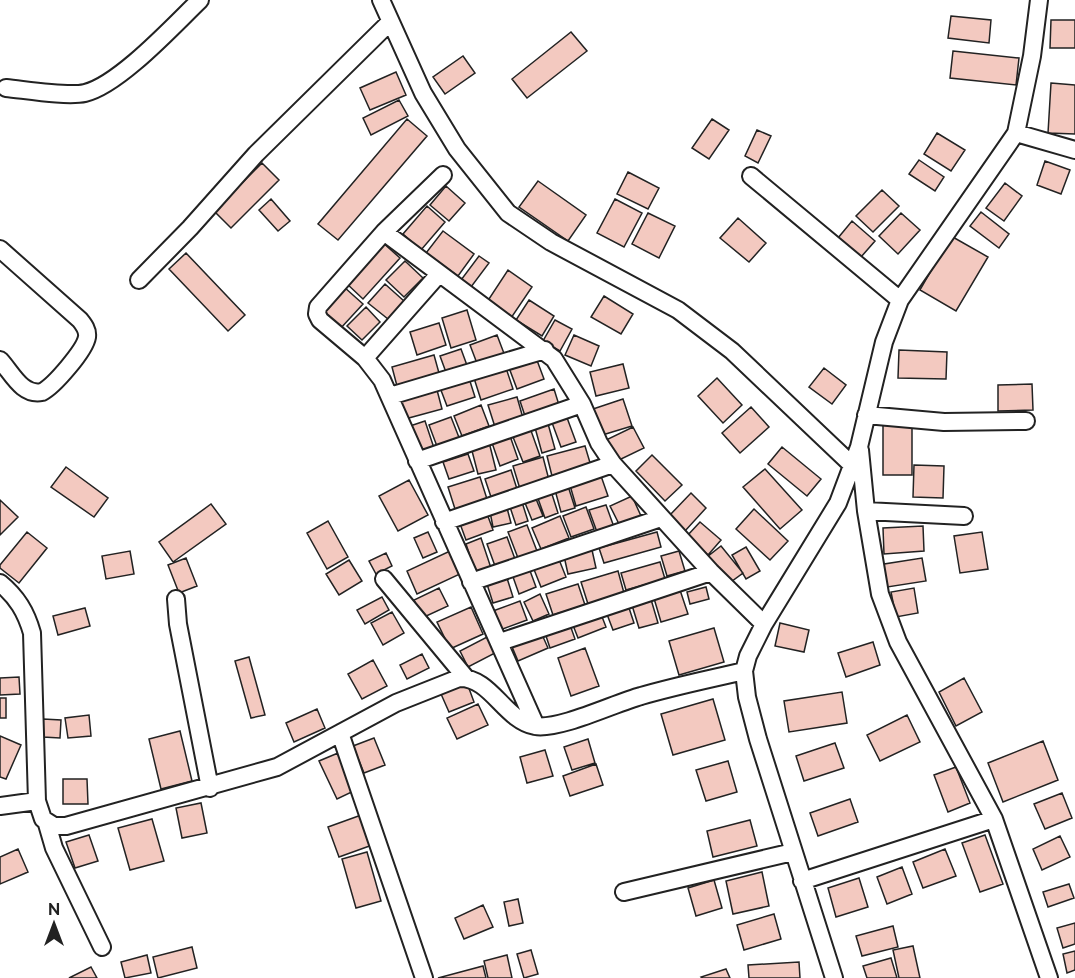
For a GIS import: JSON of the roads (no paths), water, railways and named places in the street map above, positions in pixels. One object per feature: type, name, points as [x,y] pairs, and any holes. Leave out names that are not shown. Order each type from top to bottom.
[{"type":"street","points":[[6,88],[83,93],[98,88],[117,76],[200,0]]},
{"type":"street","points":[[381,0],[423,93],[457,149],[508,213],[551,242],[678,310],[732,351],[852,465]]},
{"type":"street","points":[[834,978],[750,708],[744,671],[748,656],[764,624],[838,503],[860,447],[884,342],[900,300],[1016,133],[1032,56],[1039,0]]},
{"type":"street","points":[[139,280],[190,228],[256,154],[390,22]]},
{"type":"street","points":[[1016,133],[1075,150]]},
{"type":"street","points":[[443,175],[384,232],[318,307],[317,314],[320,320],[365,358],[382,380],[536,726]]},
{"type":"street","points":[[751,176],[900,300]]},
{"type":"street","points":[[384,232],[545,350],[565,375],[599,443],[613,464],[711,572],[764,624]]},
{"type":"street","points":[[0,249],[80,320],[87,336],[85,345],[48,389],[42,392],[29,391],[21,386],[0,362]]},
{"type":"street","points":[[365,358],[439,274]]},
{"type":"street","points":[[390,396],[545,350]]},
{"type":"street","points":[[417,461],[582,405]]},
{"type":"street","points":[[866,415],[944,422],[1026,421]]},
{"type":"street","points":[[860,447],[866,511],[880,594],[898,642],[994,819],[1049,978]]},
{"type":"street","points":[[444,522],[613,464]]},
{"type":"street","points":[[866,511],[964,516]]},
{"type":"street","points":[[471,582],[661,518]]},
{"type":"street","points":[[500,642],[711,572]]},
{"type":"street","points":[[384,579],[466,678],[481,685],[515,716],[536,726],[552,725],[640,696],[744,671]]},
{"type":"street","points":[[0,583],[18,600],[26,614],[32,633],[39,813],[47,824],[54,848],[102,946]]},
{"type":"street","points":[[176,599],[178,624],[210,788]]},
{"type":"street","points":[[47,824],[66,826],[210,788],[277,767],[396,703],[448,681],[466,678]]},
{"type":"street","points":[[340,733],[424,978]]},
{"type":"street","points":[[0,806],[37,801]]},
{"type":"street","points":[[802,881],[994,819]]},
{"type":"street","points":[[624,892],[793,852]]}]
